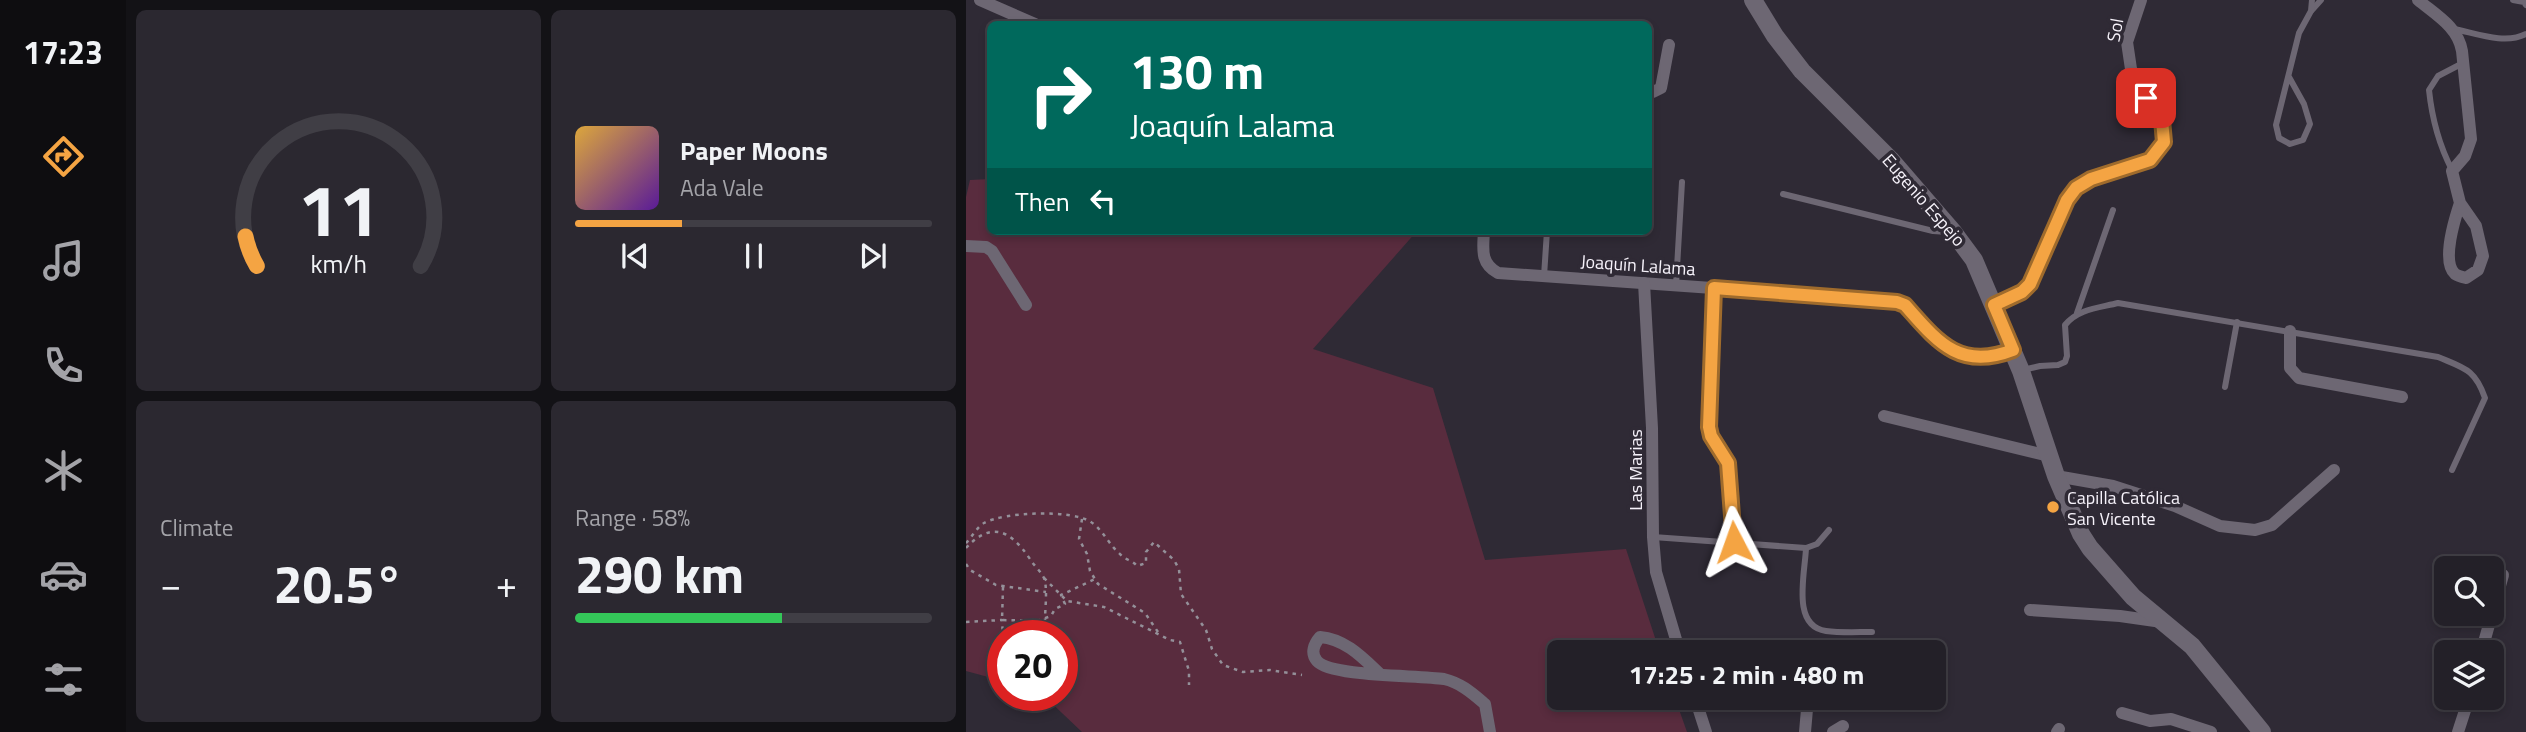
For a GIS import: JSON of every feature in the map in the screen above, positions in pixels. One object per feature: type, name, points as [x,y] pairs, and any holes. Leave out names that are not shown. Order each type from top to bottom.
[{"type":"street","points":[[980,0],[1028,21]]},
{"type":"street","name":"Eugenio Espejo","points":[[1753,0],[1775,36],[1802,71],[1890,159],[1974,260],[2013,350],[2056,476],[2081,534],[2133,597],[2192,646],[2257,730]]},
{"type":"street","name":"Sol","points":[[1994,305],[2022,292],[2030,284],[2067,200],[2076,188],[2091,179],[2150,160],[2164,142],[2162,120],[2146,98],[2131,69],[2127,42],[2141,0]]},
{"type":"street","points":[[2418,0],[2460,38],[2472,139],[2465,156],[2452,171],[2460,203],[2476,226],[2483,256],[2478,270],[2466,278],[2455,274],[2449,264],[2453,224],[2460,203]]},
{"type":"street","points":[[1652,92],[1661,88],[1669,45]]},
{"type":"street","name":"Joaquín Lalama","points":[[1484,235],[1485,261],[1498,273],[1897,302],[1905,305],[1939,343],[1950,349],[1986,358],[2013,350]]},
{"type":"street","points":[[966,246],[986,247],[992,251],[1026,305]]},
{"type":"street","name":"Las Marias","points":[[1644,283],[1656,572],[1676,640]]},
{"type":"street","points":[[2290,331],[2290,368],[2299,378],[2402,397]]},
{"type":"street","points":[[1884,416],[2049,456]]},
{"type":"street","points":[[2056,476],[2113,486],[2175,506],[2220,526],[2255,530],[2272,525],[2334,470]]},
{"type":"street","points":[[2030,610],[2120,616],[2163,622]]},
{"type":"street","points":[[1380,674],[1348,645],[1320,637],[1314,645],[1313,655],[1318,662],[1331,669],[1380,674],[1444,679],[1461,684],[1485,704],[1490,732]]},
{"type":"street","points":[[1699,710],[1706,732]]},
{"type":"street","points":[[1805,732],[1807,710]]},
{"type":"street","points":[[2458,732],[2465,710]]},
{"type":"street","points":[[2122,713],[2150,721],[2171,719],[2210,732]]},
{"type":"lane","points":[[2311,11],[2312,0]]},
{"type":"lane","points":[[2288,77],[2304,104],[2310,124],[2303,140],[2290,144],[2279,138],[2276,125],[2288,77],[2299,33],[2311,11],[2321,0]]},
{"type":"lane","points":[[2513,0],[2526,5]]},
{"type":"lane","points":[[2452,28],[2497,38],[2522,37],[2526,34]]},
{"type":"lane","points":[[2452,171],[2433,125],[2429,90],[2438,76],[2463,63]]},
{"type":"lane","points":[[1676,286],[1682,182]]},
{"type":"lane","points":[[1783,194],[1933,231],[1954,233]]},
{"type":"lane","points":[[2021,371],[2065,362],[2065,325],[2077,313],[2113,210]]},
{"type":"lane","points":[[1544,276],[1547,235]]},
{"type":"lane","points":[[1714,288],[1709,427],[1711,436],[1728,463],[1734,542]]},
{"type":"lane","points":[[2077,313],[2118,303],[2438,357],[2466,369],[2479,381],[2486,398],[2452,470]]},
{"type":"lane","points":[[2225,387],[2237,322]]},
{"type":"lane","points":[[1653,537],[1806,548],[1817,544],[1829,530]]},
{"type":"lane","points":[[1806,548],[1803,610],[1807,621],[1825,631],[1872,632]]},
{"type":"path","points":[[966,545],[981,524],[999,517],[1025,513],[1090,521],[1121,556],[1132,560],[1137,566],[1146,563],[1146,552],[1154,542],[1174,559],[1179,569],[1181,594],[1206,630],[1212,649],[1223,665],[1243,672],[1269,670],[1302,675]]},
{"type":"path","points":[[1082,519],[1079,539],[1087,554],[1090,571],[1098,584],[1145,613],[1160,635]]},
{"type":"path","points":[[966,545],[990,530],[1007,535],[1021,545],[1044,578],[1067,601],[1104,607],[1180,642],[1189,671],[1189,685]]},
{"type":"path","points":[[966,564],[970,570],[1003,587],[1046,592]]},
{"type":"path","points":[[1044,578],[1045,618]]},
{"type":"path","points":[[1061,595],[1095,579]]},
{"type":"path","points":[[1002,620],[1003,587]]},
{"type":"path","points":[[1040,620],[1051,617],[1055,609],[1065,604],[1061,595]]},
{"type":"path","points":[[966,622],[987,621]]},
{"type":"shaded area","points":[[987,179],[987,235],[1413,235],[1313,349],[1433,388],[1485,560],[1626,549],[1656,640],[1547,640],[1547,710],[1679,710],[1687,732],[1082,732],[1060,711],[1078,711],[1078,620],[987,620],[987,677],[966,671],[966,197],[970,180]]},
{"type":"place","name":"Capilla Católica San Vicente","points":[[2053,507]]},
{"type":"route","points":[[1734,542],[1730,471],[1709,427],[1714,288],[1897,302],[1905,305],[1939,343],[1950,349],[1986,358],[2013,350],[1994,305],[2022,292],[2030,284],[2067,200],[2076,188],[2091,179],[2150,160],[2164,142],[2162,120],[2146,98]]}]
